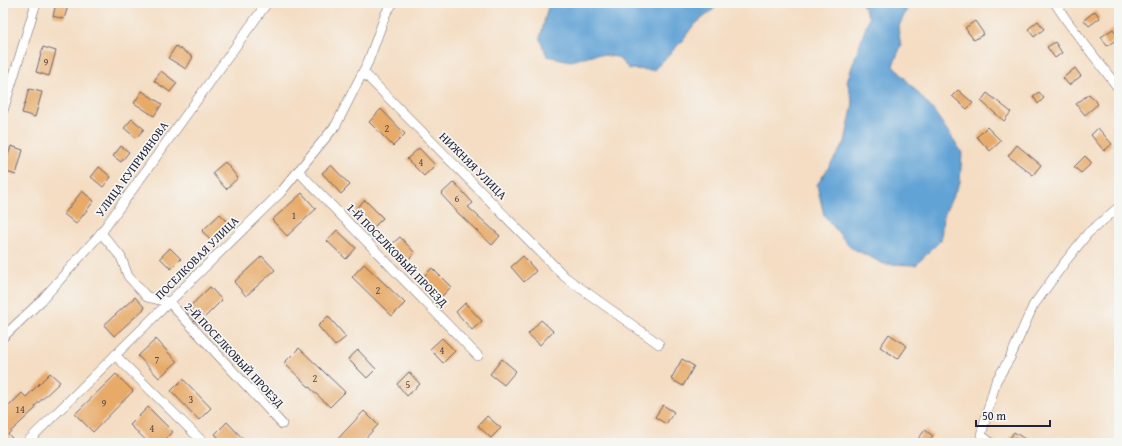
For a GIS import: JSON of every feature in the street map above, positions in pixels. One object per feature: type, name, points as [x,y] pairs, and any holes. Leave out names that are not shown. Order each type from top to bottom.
[{"type":"street","points":[[3,111],[36,3]]},
{"type":"street","name":"УЛИЦА КУПРИЯНОВА","points":[[3,337],[41,301],[101,233],[267,3]]},
{"type":"street","name":"ПОСЕЛКОВАЯ УЛИЦА","points":[[26,443],[281,192],[336,125],[368,62],[386,13],[393,3]]},
{"type":"street","points":[[1055,3],[1067,22],[1119,89]]},
{"type":"street","name":"НИЖНЯЯ УЛИЦА","points":[[363,72],[565,277],[659,344]]},
{"type":"street","name":"1-Й ПОСЕЛКОВЫЙ ПРОЕЗД","points":[[298,171],[478,356]]},
{"type":"street","points":[[991,443],[981,435],[996,381],[1010,358],[1034,306],[1065,262],[1088,233],[1119,207]]},
{"type":"street","points":[[101,233],[121,257],[128,276],[147,297],[169,302]]},
{"type":"street","name":"2-Й ПОСЕЛКОВЫЙ ПРОЕЗД","points":[[169,302],[282,424]]},
{"type":"street","points":[[115,355],[204,443]]},
{"type":"water","points":[[549,3],[721,3],[693,26],[681,42],[654,70],[629,69],[617,57],[595,54],[571,61],[547,56],[540,38]]},
{"type":"water","points":[[862,3],[910,3],[898,28],[901,46],[893,65],[933,110],[962,152],[960,182],[943,216],[941,240],[916,265],[884,264],[850,247],[824,215],[817,185],[845,142],[853,104],[847,81],[869,18]]},
{"type":"building","points":[[56,3],[69,3],[64,19],[53,16]]},
{"type":"building","points":[[1095,11],[1100,18],[1089,26],[1084,20]]},
{"type":"building","points":[[975,21],[984,34],[974,40],[965,28]]},
{"type":"building","points":[[1038,21],[1044,29],[1034,37],[1028,29]]},
{"type":"building","points":[[1113,29],[1119,38],[1107,46],[1101,37]]},
{"type":"building","points":[[1055,42],[1062,53],[1055,58],[1047,47]]},
{"type":"building","points":[[176,46],[193,57],[186,69],[168,58]]},
{"type":"building","points":[[43,47],[56,51],[49,76],[36,72]]},
{"type":"building","points":[[1075,68],[1081,76],[1069,85],[1063,78]]},
{"type":"building","points":[[161,71],[177,83],[170,92],[154,81]]},
{"type":"building","points":[[29,89],[42,92],[35,117],[22,113]]},
{"type":"building","points":[[958,90],[973,103],[967,109],[952,96]]},
{"type":"building","points":[[142,91],[162,104],[154,116],[134,103]]},
{"type":"building","points":[[1039,92],[1044,98],[1038,104],[1033,96]]},
{"type":"building","points":[[987,93],[1011,112],[1004,121],[981,101]]},
{"type":"building","points":[[1089,94],[1098,104],[1085,115],[1076,104]]},
{"type":"building","points":[[381,109],[405,134],[393,146],[369,122]]},
{"type":"building","points":[[132,119],[144,129],[136,138],[124,128]]},
{"type":"building","points":[[987,127],[1001,141],[990,151],[977,137]]},
{"type":"building","points":[[1098,128],[1112,144],[1104,151],[1091,135]]},
{"type":"building","points":[[1017,145],[1041,165],[1033,175],[1008,156]]},
{"type":"building","points":[[11,146],[23,150],[16,175],[3,171]]},
{"type":"building","points":[[121,146],[129,152],[121,162],[113,156]]},
{"type":"building","points":[[419,148],[435,165],[424,176],[407,159]]},
{"type":"building","points":[[1085,156],[1092,163],[1081,173],[1074,167]]},
{"type":"building","points":[[225,162],[238,178],[226,189],[212,173]]},
{"type":"building","points":[[331,165],[350,185],[341,194],[322,173]]},
{"type":"building","points":[[99,167],[111,177],[103,187],[91,177]]},
{"type":"building","points":[[454,182],[473,203],[468,207],[500,236],[492,245],[459,214],[441,194]]},
{"type":"building","points":[[82,191],[94,201],[76,224],[64,214]]},
{"type":"building","points":[[302,193],[316,209],[287,236],[272,220]]},
{"type":"building","points":[[365,200],[383,218],[373,228],[355,209]]},
{"type":"building","points":[[220,214],[229,223],[211,241],[202,231]]},
{"type":"building","points":[[337,230],[356,248],[346,259],[327,241]]},
{"type":"building","points":[[400,237],[415,253],[406,262],[391,245]]},
{"type":"building","points":[[170,248],[181,259],[171,269],[160,258]]},
{"type":"building","points":[[262,256],[275,270],[246,296],[234,282]]},
{"type":"building","points":[[523,256],[536,271],[524,282],[511,267]]},
{"type":"building","points":[[364,264],[405,303],[392,316],[352,277]]},
{"type":"building","points":[[432,268],[451,287],[441,297],[422,278]]},
{"type":"building","points":[[210,287],[222,300],[198,324],[185,311]]},
{"type":"building","points":[[135,297],[145,308],[114,336],[104,325]]},
{"type":"building","points":[[465,303],[482,321],[472,330],[456,312]]},
{"type":"building","points":[[328,316],[346,337],[335,346],[318,326]]},
{"type":"building","points":[[541,320],[553,331],[540,345],[528,334]]},
{"type":"building","points":[[889,334],[907,346],[898,359],[880,347]]},
{"type":"building","points":[[442,338],[455,351],[443,363],[430,349]]},
{"type":"building","points":[[156,339],[177,362],[159,378],[138,356]]},
{"type":"building","points":[[299,348],[345,392],[330,407],[284,363]]},
{"type":"building","points":[[358,350],[376,369],[367,378],[348,359]]},
{"type":"building","points":[[502,359],[516,371],[504,385],[490,374]]},
{"type":"building","points":[[682,359],[694,366],[683,386],[671,379]]},
{"type":"building","points":[[409,372],[420,384],[407,396],[397,384]]},
{"type":"building","points":[[50,373],[60,382],[35,406],[36,408],[8,434],[12,438],[7,443],[3,443],[3,412],[22,393],[26,397]]},
{"type":"building","points":[[116,374],[133,391],[93,432],[75,414]]},
{"type":"building","points":[[183,379],[211,408],[199,420],[171,391]]},
{"type":"building","points":[[663,405],[674,412],[666,424],[655,417]]},
{"type":"building","points":[[148,407],[173,432],[162,443],[149,443],[130,425]]},
{"type":"building","points":[[364,411],[378,425],[361,443],[334,443]]},
{"type":"building","points":[[487,416],[501,428],[491,438],[478,426]]},
{"type":"building","points":[[227,422],[247,443],[224,443],[215,434]]},
{"type":"building","points":[[925,430],[933,436],[927,443],[915,443]]},
{"type":"building","points":[[1014,432],[1031,443],[1007,443]]}]
